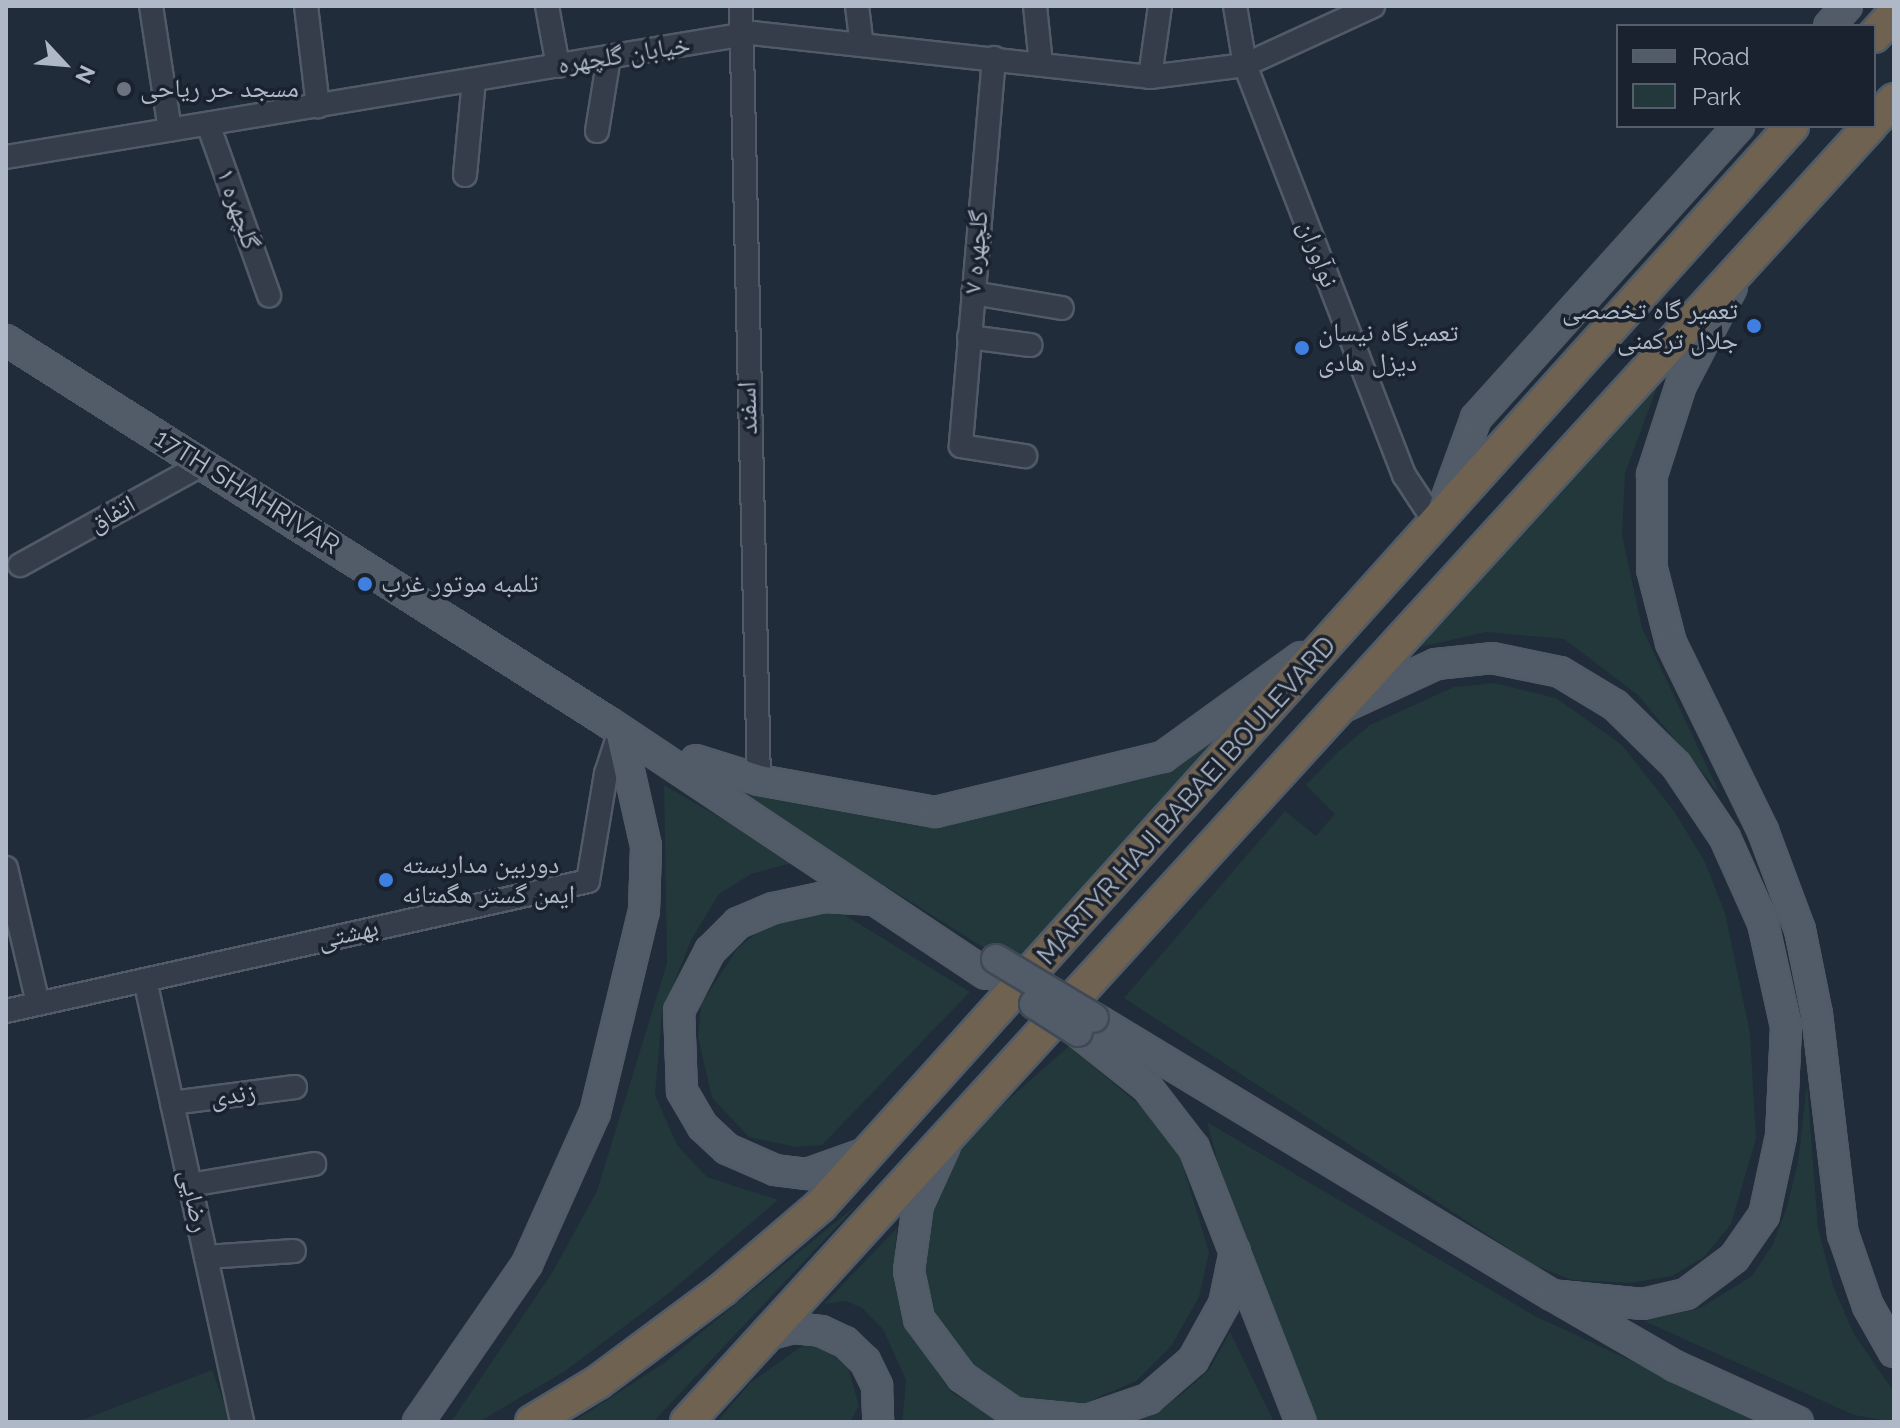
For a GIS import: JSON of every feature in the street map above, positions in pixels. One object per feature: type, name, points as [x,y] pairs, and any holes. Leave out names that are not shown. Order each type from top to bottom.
[{"type":"highway","points":[[1876,34],[1894,14]]},
{"type":"highway","points":[[1876,119],[1894,100]]},
{"type":"highway","name":"MARTYR HAJI BABAEI BOULEVARD","points":[[532,1422],[598,1382],[723,1289],[820,1206],[1356,615],[1790,128]]},
{"type":"highway","name":"MARTYR HAJI BABAEI BOULEVARD","points":[[687,1422],[1749,252],[1868,128]]},
{"type":"main road","points":[[1437,525],[1476,418],[1737,128]]},
{"type":"main road","points":[[1749,252],[1681,385],[1652,475],[1652,569],[1671,643],[1763,831],[1800,930],[1817,1014],[1843,1234],[1868,1306],[1894,1352]]},
{"type":"main road","name":"17TH SHAHRIVAR","points":[[6,340],[614,727]]},
{"type":"main road","points":[[696,760],[759,780],[935,812],[1163,757],[1356,615]]},
{"type":"main road","points":[[1335,710],[1436,664],[1492,658],[1560,672],[1615,705],[1676,765],[1725,838],[1763,923],[1786,1027],[1781,1136],[1764,1215],[1734,1258],[1686,1294],[1643,1304],[1552,1295]]},
{"type":"main road","points":[[614,727],[631,727],[696,760],[991,966]]},
{"type":"main road","points":[[614,727],[875,900],[1086,1025],[1675,1366],[1798,1422]]},
{"type":"main road","points":[[418,1422],[527,1264],[595,1113],[644,911],[646,846],[614,727]]},
{"type":"main road","points":[[870,1151],[807,1174],[750,1161],[703,1127],[682,1091],[677,1053],[679,1011],[691,982],[710,951],[738,923],[774,908],[824,897],[875,900]]},
{"type":"main road","points":[[1086,1025],[1147,1087],[1194,1148],[1301,1422]]},
{"type":"main road","points":[[953,1130],[918,1205],[909,1271],[916,1307],[919,1319],[962,1377],[1014,1413],[1087,1420],[1148,1399],[1193,1360],[1224,1304],[1235,1251]]},
{"type":"main road","points":[[767,1335],[793,1328],[821,1331],[845,1342],[865,1361],[877,1386],[878,1422]]},
{"type":"street","points":[[151,6],[170,130]]},
{"type":"street","points":[[306,6],[318,106]]},
{"type":"street","points":[[547,6],[558,66]]},
{"type":"street","name":"اسفند","points":[[741,6],[739,36],[759,780]]},
{"type":"street","points":[[857,6],[862,45]]},
{"type":"street","points":[[1035,6],[1041,64]]},
{"type":"street","points":[[1150,77],[1160,6]]},
{"type":"street","name":"نوآوران","points":[[1235,6],[1245,65],[1404,475],[1437,525]]},
{"type":"street","name":"خیابان گلچهره","points":[[6,157],[739,36],[994,58],[1150,77],[1245,65],[1373,6]]},
{"type":"street","points":[[597,131],[609,57]]},
{"type":"street","name":"گلچهره ۷","points":[[994,58],[961,446],[1025,456]]},
{"type":"street","points":[[465,175],[474,80]]},
{"type":"street","name":"گلچهره ۱","points":[[208,124],[269,295]]},
{"type":"street","points":[[973,293],[1062,308]]},
{"type":"street","points":[[969,337],[1030,345]]},
{"type":"street","name":"اتفاق","points":[[20,565],[203,464]]},
{"type":"street","name":"بهشتی","points":[[6,1011],[588,881],[614,727]]},
{"type":"street","points":[[6,868],[38,1003]]},
{"type":"street","name":"رضایی","points":[[145,980],[242,1422]]},
{"type":"street","name":"زندی","points":[[172,1103],[295,1087]]},
{"type":"street","points":[[190,1185],[314,1164]]},
{"type":"street","points":[[206,1257],[294,1251]]},
{"type":"green space","points":[[1659,382],[1625,473],[1622,535],[1642,628],[1720,794],[1638,695],[1564,639],[1486,632],[1420,647]]},
{"type":"green space","points":[[1330,627],[1026,974],[729,788],[741,782],[919,813],[1033,807],[1136,773]]},
{"type":"green space","points":[[1494,683],[1556,698],[1622,745],[1674,811],[1705,862],[1725,913],[1750,1033],[1756,1139],[1731,1224],[1704,1257],[1672,1276],[1630,1283],[1572,1280],[1534,1265],[1124,998],[1285,811],[1316,836],[1335,814],[1306,785],[1338,752],[1370,725],[1454,687]]},
{"type":"green space","points":[[664,785],[796,862],[751,874],[719,894],[691,940],[662,1014],[655,1095],[677,1145],[707,1177],[778,1200],[669,1293],[565,1371],[479,1422],[451,1422],[552,1273],[597,1191],[667,963]]},
{"type":"green space","points":[[827,904],[970,992],[822,1145],[796,1147],[749,1137],[712,1098],[698,1037],[701,1004],[737,949],[766,925]]},
{"type":"green space","points":[[1069,1046],[1173,1133],[1209,1252],[1199,1297],[1172,1345],[1136,1381],[1085,1403],[1020,1400],[973,1371],[933,1313],[925,1274],[930,1210],[966,1137]]},
{"type":"green space","points":[[1807,1083],[1818,1228],[1833,1286],[1854,1334],[1894,1392],[1894,1422],[1854,1415],[1644,1321],[1700,1308],[1752,1276],[1773,1244],[1787,1207],[1798,1162]]},
{"type":"green space","points":[[1207,1122],[1535,1316],[1763,1422],[1308,1422],[1241,1250]]},
{"type":"green space","points":[[859,1203],[653,1422],[573,1422],[664,1363]]},
{"type":"green space","points":[[897,1228],[893,1277],[904,1325],[951,1392],[1002,1422],[902,1422],[906,1380],[883,1329],[862,1308],[846,1301],[824,1304]]},
{"type":"green space","points":[[1230,1332],[1274,1422],[1129,1422],[1180,1396],[1209,1370]]},
{"type":"green space","points":[[802,1346],[822,1347],[848,1367],[859,1406],[850,1422],[717,1422],[750,1383]]},
{"type":"green space","points":[[212,1370],[231,1422],[77,1422]]},
{"type":"place","name":"مسجد حر ریاحی","points":[[124,89]]},
{"type":"place","name":"تعمیر گاه تخصصی جلال ترکمنی","points":[[1754,326]]},
{"type":"place","name":"تعمیرگاه نیسان دیزل هادی","points":[[1302,348]]},
{"type":"place","name":"تلمبه موتور غرب","points":[[365,584]]},
{"type":"place","name":"دوربین مداربسته ایمن گستر هگمتانه","points":[[386,880]]}]
